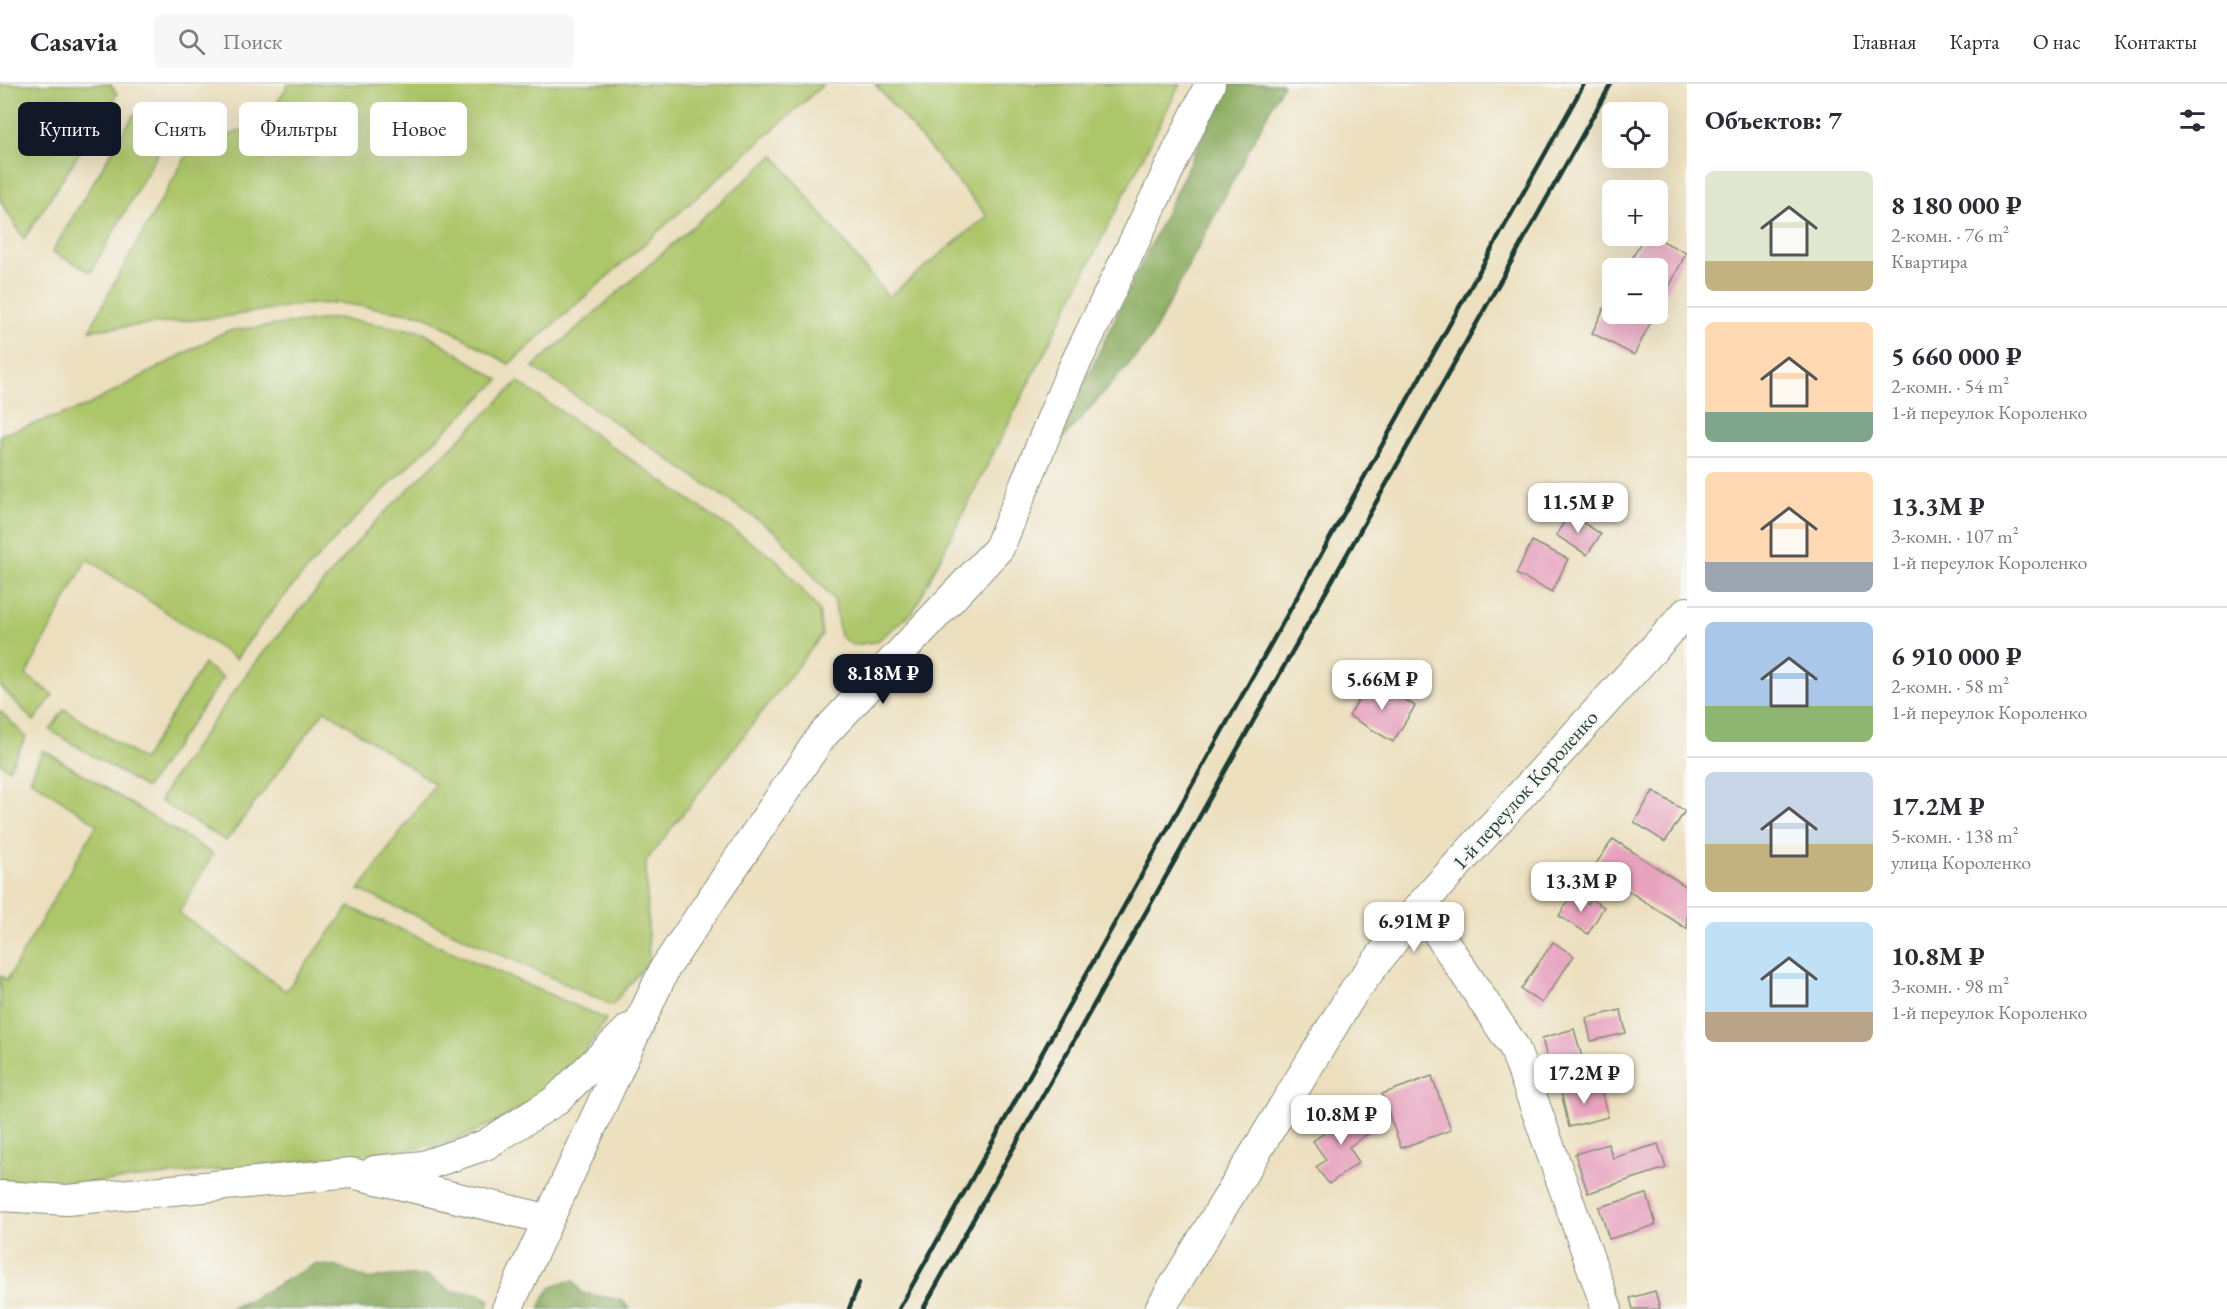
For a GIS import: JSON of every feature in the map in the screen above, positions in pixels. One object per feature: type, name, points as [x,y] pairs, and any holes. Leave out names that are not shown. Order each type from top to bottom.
[{"type":"street","points":[[507,1309],[665,968],[821,737],[999,548],[1069,377],[1210,84]]},
{"type":"street","name":"1-й переулок Короленко","points":[[1160,1309],[1354,991],[1420,906],[1687,612]]},
{"type":"street","points":[[1420,906],[1514,1047],[1607,1309]]},
{"type":"street","points":[[0,1196],[67,1200],[423,1166],[485,1145],[555,1101],[642,1016]]},
{"type":"street","points":[[351,1173],[548,1219]]},
{"type":"green space","points":[[0,84],[110,84],[117,94],[112,102],[18,102],[18,156],[77,156],[24,239],[0,200]]},
{"type":"green space","points":[[288,84],[824,84],[509,364],[424,315],[339,303],[296,305],[223,317],[90,330],[186,156],[227,156],[227,135],[239,131],[239,156],[358,156],[358,102],[277,102]]},
{"type":"green space","points":[[875,84],[1180,84],[913,612],[876,642],[852,645],[840,636],[834,600],[777,533],[533,367],[774,155],[888,297],[987,216]]},
{"type":"green space","points":[[1228,84],[1283,84],[1150,340],[1051,452]]},
{"type":"green space","points":[[133,116],[133,156],[156,156],[91,272],[52,252],[109,156],[121,156],[121,136]]},
{"type":"green space","points":[[337,318],[424,332],[499,380],[360,513],[327,548],[264,620],[236,659],[87,559],[26,675],[53,695],[34,721],[0,686],[0,435],[85,407],[226,331]]},
{"type":"green space","points":[[518,382],[777,560],[819,610],[822,635],[646,861],[649,961],[612,1005],[359,890],[435,784],[325,710],[226,841],[160,801],[170,782],[253,665],[373,524]]},
{"type":"green space","points":[[204,664],[223,678],[146,788],[50,730],[64,709],[143,760]]},
{"type":"green space","points":[[0,711],[26,737],[9,769],[0,763]]},
{"type":"green space","points":[[43,750],[213,854],[179,913],[286,991],[349,907],[606,1019],[584,1053],[548,1090],[503,1119],[445,1144],[81,1184],[0,1180],[0,976],[7,980],[97,824],[30,779]]},
{"type":"green space","points":[[315,1264],[339,1267],[367,1279],[390,1276],[428,1276],[451,1291],[477,1293],[490,1300],[487,1309],[228,1309],[252,1299]]},
{"type":"green space","points":[[574,1281],[581,1293],[621,1300],[630,1309],[539,1309],[551,1288],[560,1283]]},
{"type":"building","points":[[1668,244],[1686,253],[1668,289],[1668,258],[1632,258],[1639,246],[1668,246]]},
{"type":"building","points":[[1602,312],[1602,324],[1650,324],[1634,355],[1592,333]]},
{"type":"building","points":[[1569,514],[1601,534],[1587,555],[1556,535]]},
{"type":"building","points":[[1532,541],[1568,559],[1552,592],[1516,574]]},
{"type":"building","points":[[1371,679],[1415,706],[1393,742],[1349,716]]},
{"type":"building","points":[[1653,791],[1685,811],[1665,842],[1634,822]]},
{"type":"building","points":[[1613,839],[1687,887],[1687,929],[1593,868]]},
{"type":"building","points":[[1571,895],[1588,904],[1591,899],[1604,907],[1588,934],[1559,916]]},
{"type":"building","points":[[1553,942],[1574,956],[1542,1003],[1521,989]]},
{"type":"building","points":[[1621,1010],[1626,1033],[1591,1041],[1586,1018]]},
{"type":"building","points":[[1574,1029],[1583,1061],[1550,1070],[1542,1038]]},
{"type":"building","points":[[1432,1076],[1451,1130],[1401,1148],[1382,1094]]},
{"type":"building","points":[[1599,1082],[1608,1117],[1569,1127],[1561,1092]]},
{"type":"building","points":[[1358,1109],[1373,1130],[1349,1147],[1359,1162],[1329,1184],[1316,1167],[1326,1160],[1313,1141]]},
{"type":"building","points":[[1608,1144],[1613,1158],[1658,1144],[1666,1168],[1588,1193],[1575,1154]]},
{"type":"building","points":[[1647,1194],[1656,1225],[1609,1239],[1599,1207]]},
{"type":"building","points":[[1655,1291],[1660,1309],[1633,1309],[1630,1298]]},
{"type":"railway","points":[[899,1309],[1584,84]]},
{"type":"railway","points":[[923,1309],[1611,84]]},
{"type":"railway","points":[[849,1309],[859,1283]]}]
